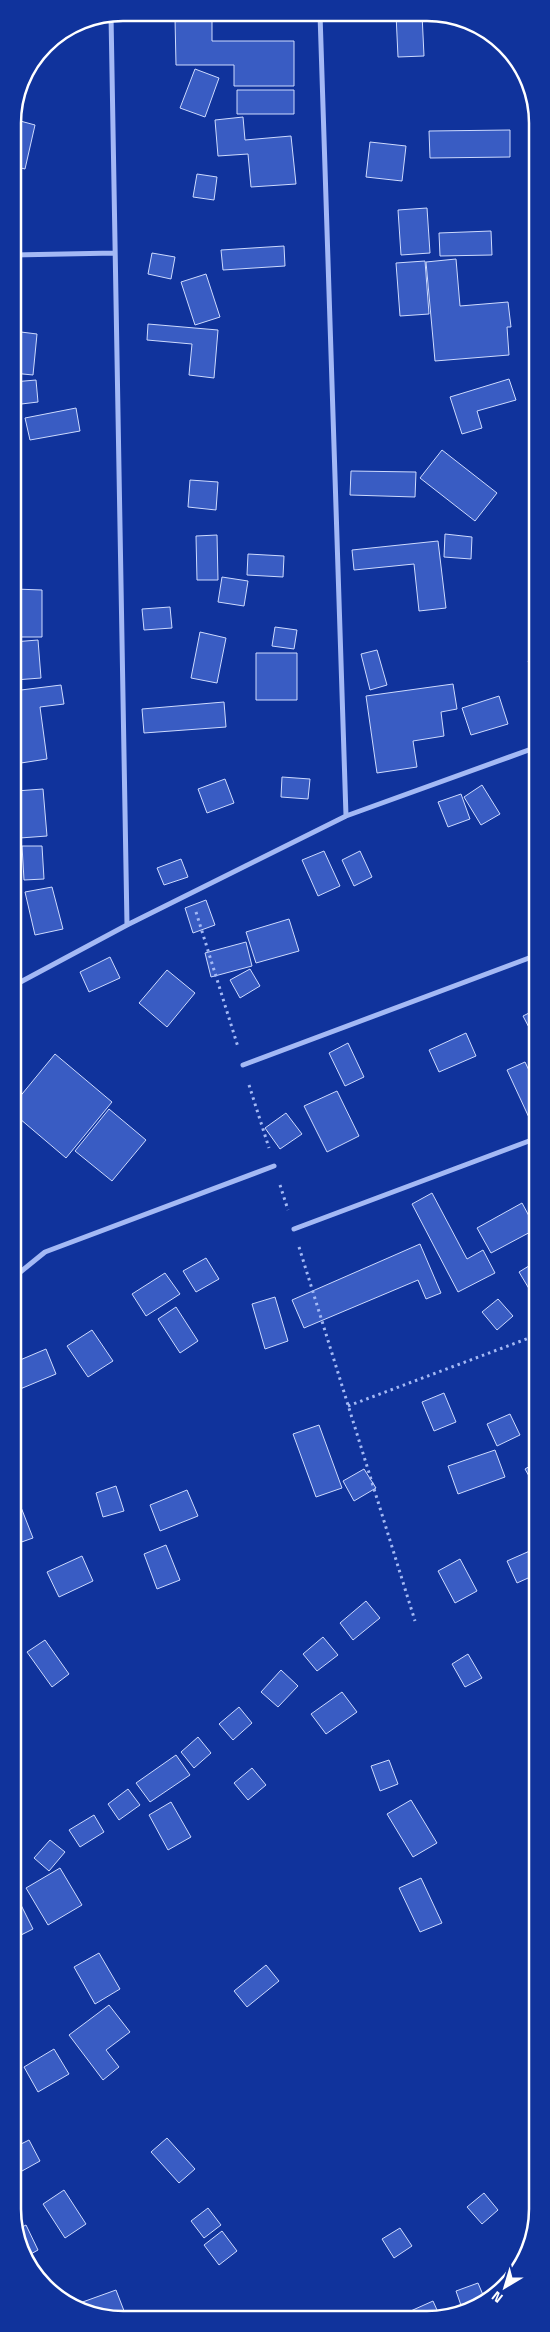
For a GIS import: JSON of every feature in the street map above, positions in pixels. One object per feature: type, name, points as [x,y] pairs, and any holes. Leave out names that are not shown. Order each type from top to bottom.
[{"type":"street","points":[[320,21],[346,816]]},
{"type":"street","points":[[111,22],[127,925]]},
{"type":"street","points":[[21,255],[115,253]]},
{"type":"street","points":[[21,982],[127,925],[346,816],[529,751]]},
{"type":"street","points":[[243,1066],[529,958]]},
{"type":"street","points":[[294,1229],[529,1141]]},
{"type":"street","points":[[21,1272],[46,1252],[274,1166]]},
{"type":"path","points":[[190,894],[415,1621]]},
{"type":"path","points":[[348,1406],[529,1338]]},
{"type":"building","points":[[175,21],[212,21],[212,41],[294,41],[294,86],[234,86],[234,65],[176,65]]},
{"type":"building","points":[[396,21],[422,21],[424,56],[398,57]]},
{"type":"building","points":[[195,69],[219,78],[205,117],[180,108]]},
{"type":"building","points":[[237,90],[294,90],[294,114],[237,114]]},
{"type":"building","points":[[243,117],[245,140],[291,136],[296,184],[251,187],[248,154],[218,156],[215,120]]},
{"type":"building","points":[[21,121],[35,125],[25,169],[21,168]]},
{"type":"building","points":[[510,130],[510,157],[430,158],[429,131]]},
{"type":"building","points":[[370,142],[406,146],[402,181],[366,177]]},
{"type":"building","points":[[197,174],[217,177],[214,200],[193,197]]},
{"type":"building","points":[[427,208],[430,253],[401,255],[398,210]]},
{"type":"building","points":[[491,231],[492,255],[440,256],[439,233]]},
{"type":"building","points":[[284,246],[285,266],[223,270],[221,250]]},
{"type":"building","points":[[152,253],[175,257],[171,279],[148,274]]},
{"type":"building","points":[[456,259],[460,306],[508,302],[511,327],[507,327],[509,355],[435,361],[426,262]]},
{"type":"building","points":[[425,261],[429,314],[400,316],[396,263]]},
{"type":"building","points":[[206,274],[220,317],[195,325],[181,282]]},
{"type":"building","points":[[148,324],[218,330],[214,378],[189,375],[192,344],[147,340]]},
{"type":"building","points":[[21,332],[37,334],[33,375],[21,374]]},
{"type":"building","points":[[509,379],[516,400],[477,411],[482,428],[462,434],[450,397]]},
{"type":"building","points":[[36,380],[38,402],[21,404],[21,381]]},
{"type":"building","points":[[76,408],[80,431],[30,440],[25,418]]},
{"type":"building","points":[[442,450],[497,493],[475,521],[420,478]]},
{"type":"building","points":[[351,471],[416,472],[415,497],[350,495]]},
{"type":"building","points":[[190,480],[218,482],[216,510],[188,507]]},
{"type":"building","points":[[445,534],[472,537],[471,559],[444,557]]},
{"type":"building","points":[[217,535],[218,580],[197,580],[196,536]]},
{"type":"building","points":[[438,541],[446,608],[419,611],[414,564],[354,570],[352,550]]},
{"type":"building","points":[[248,554],[284,556],[283,577],[247,575]]},
{"type":"building","points":[[222,577],[248,581],[244,606],[218,602]]},
{"type":"building","points":[[21,589],[42,590],[42,637],[21,637]]},
{"type":"building","points":[[170,607],[172,628],[144,630],[142,609]]},
{"type":"building","points":[[275,627],[297,630],[294,649],[272,646]]},
{"type":"building","points":[[200,632],[226,638],[217,683],[191,678]]},
{"type":"building","points":[[38,640],[41,678],[21,680],[21,641]]},
{"type":"building","points":[[377,650],[387,685],[370,690],[361,654]]},
{"type":"building","points":[[256,653],[297,653],[297,700],[256,700]]},
{"type":"building","points":[[453,684],[457,709],[441,712],[444,736],[413,741],[417,767],[377,773],[366,696]]},
{"type":"building","points":[[61,685],[64,704],[40,707],[47,759],[21,763],[21,690]]},
{"type":"building","points":[[499,696],[508,724],[471,735],[462,708]]},
{"type":"building","points":[[224,702],[226,727],[144,733],[142,709]]},
{"type":"building","points":[[282,777],[310,779],[308,799],[281,797]]},
{"type":"building","points":[[225,779],[234,803],[207,813],[198,789]]},
{"type":"building","points":[[482,785],[500,814],[481,825],[464,797]]},
{"type":"building","points":[[43,789],[47,836],[21,838],[21,791]]},
{"type":"building","points":[[461,794],[470,819],[448,827],[438,802]]},
{"type":"building","points":[[22,846],[42,846],[44,879],[24,880]]},
{"type":"building","points":[[324,851],[340,886],[318,896],[302,860]]},
{"type":"building","points":[[360,851],[372,877],[354,886],[342,860]]},
{"type":"building","points":[[181,859],[188,877],[164,885],[157,868]]},
{"type":"building","points":[[52,887],[63,929],[35,935],[25,892]]},
{"type":"building","points":[[206,900],[215,925],[193,933],[185,908]]},
{"type":"building","points":[[289,919],[299,951],[256,963],[246,932]]},
{"type":"building","points":[[246,942],[252,966],[211,977],[205,953]]},
{"type":"building","points":[[110,957],[120,978],[89,992],[80,972]]},
{"type":"building","points":[[250,969],[260,986],[240,998],[230,980]]},
{"type":"building","points":[[167,970],[195,993],[167,1027],[139,1003]]},
{"type":"building","points":[[529,1013],[529,1027],[523,1016]]},
{"type":"building","points":[[466,1033],[476,1056],[439,1072],[429,1050]]},
{"type":"building","points":[[348,1043],[364,1077],[345,1086],[329,1053]]},
{"type":"building","points":[[55,1054],[112,1102],[66,1158],[21,1120],[21,1095]]},
{"type":"building","points":[[525,1062],[529,1070],[529,1118],[507,1070]]},
{"type":"building","points":[[337,1091],[359,1136],[327,1152],[304,1106]]},
{"type":"building","points":[[109,1109],[146,1140],[112,1181],[75,1151]]},
{"type":"building","points":[[286,1113],[302,1134],[280,1149],[265,1128]]},
{"type":"building","points":[[432,1193],[467,1259],[483,1250],[495,1273],[458,1292],[412,1204]]},
{"type":"building","points":[[522,1203],[529,1216],[529,1233],[491,1253],[477,1228]]},
{"type":"building","points":[[420,1244],[441,1293],[426,1299],[418,1280],[304,1328],[292,1300]]},
{"type":"building","points":[[206,1258],[219,1279],[196,1292],[183,1271]]},
{"type":"building","points":[[529,1266],[529,1289],[519,1272]]},
{"type":"building","points":[[165,1273],[180,1294],[146,1316],[132,1294]]},
{"type":"building","points":[[275,1297],[288,1341],[265,1349],[252,1304]]},
{"type":"building","points":[[498,1299],[513,1316],[497,1330],[482,1312]]},
{"type":"building","points":[[176,1307],[198,1341],[180,1353],[158,1319]]},
{"type":"building","points":[[92,1330],[113,1361],[88,1377],[67,1346]]},
{"type":"building","points":[[46,1349],[56,1374],[21,1389],[21,1360]]},
{"type":"building","points":[[444,1393],[456,1422],[434,1431],[422,1402]]},
{"type":"building","points":[[510,1414],[520,1435],[497,1446],[487,1424]]},
{"type":"building","points":[[319,1425],[342,1488],[316,1497],[293,1434]]},
{"type":"building","points":[[495,1450],[505,1477],[458,1494],[448,1466]]},
{"type":"building","points":[[529,1467],[529,1476],[525,1469]]},
{"type":"building","points":[[364,1469],[376,1488],[354,1501],[343,1481]]},
{"type":"building","points":[[116,1486],[124,1511],[103,1517],[96,1493]]},
{"type":"building","points":[[187,1490],[198,1516],[160,1531],[150,1505]]},
{"type":"building","points":[[21,1507],[33,1538],[21,1542]]},
{"type":"building","points":[[166,1545],[180,1580],[157,1589],[144,1554]]},
{"type":"building","points":[[529,1551],[529,1578],[517,1583],[507,1561]]},
{"type":"building","points":[[82,1556],[93,1581],[59,1597],[47,1572]]},
{"type":"building","points":[[460,1559],[477,1591],[455,1603],[438,1571]]},
{"type":"building","points":[[366,1601],[380,1618],[353,1640],[340,1623]]},
{"type":"building","points":[[323,1637],[338,1655],[317,1671],[303,1654]]},
{"type":"building","points":[[45,1640],[69,1674],[52,1687],[27,1652]]},
{"type":"building","points":[[468,1654],[482,1678],[465,1687],[452,1664]]},
{"type":"building","points":[[281,1670],[298,1686],[278,1707],[261,1692]]},
{"type":"building","points":[[342,1692],[357,1712],[326,1734],[311,1714]]},
{"type":"building","points":[[239,1707],[252,1723],[233,1740],[219,1724]]},
{"type":"building","points":[[198,1737],[211,1753],[194,1768],[181,1752]]},
{"type":"building","points":[[176,1755],[190,1775],[150,1802],[136,1783]]},
{"type":"building","points":[[389,1760],[398,1784],[380,1791],[371,1766]]},
{"type":"building","points":[[252,1768],[266,1785],[248,1800],[234,1783]]},
{"type":"building","points":[[128,1789],[140,1805],[119,1820],[108,1804]]},
{"type":"building","points":[[411,1800],[437,1843],[413,1857],[387,1814]]},
{"type":"building","points":[[171,1802],[191,1837],[168,1850],[149,1815]]},
{"type":"building","points":[[94,1815],[104,1832],[80,1847],[69,1830]]},
{"type":"building","points":[[50,1840],[65,1852],[49,1871],[34,1858]]},
{"type":"building","points":[[60,1868],[82,1905],[48,1925],[26,1888]]},
{"type":"building","points":[[421,1878],[442,1923],[420,1932],[399,1888]]},
{"type":"building","points":[[21,1905],[33,1929],[21,1935]]},
{"type":"building","points":[[99,1953],[120,1989],[95,2004],[74,1967]]},
{"type":"building","points":[[266,1965],[279,1981],[247,2007],[234,1991]]},
{"type":"building","points":[[109,2005],[130,2032],[106,2050],[119,2067],[103,2080],[69,2035]]},
{"type":"building","points":[[54,2049],[69,2074],[38,2092],[24,2067]]},
{"type":"building","points":[[167,2138],[195,2169],[179,2183],[151,2152]]},
{"type":"building","points":[[29,2140],[40,2161],[21,2172],[21,2144]]},
{"type":"building","points":[[64,2190],[86,2224],[65,2238],[43,2204]]},
{"type":"building","points":[[484,2193],[498,2210],[482,2224],[467,2207]]},
{"type":"building","points":[[208,2208],[221,2225],[204,2238],[191,2221]]},
{"type":"building","points":[[26,2225],[38,2250],[32,2253],[27,2242],[23,2227]]},
{"type":"building","points":[[400,2228],[412,2246],[394,2258],[382,2239]]},
{"type":"building","points":[[222,2231],[237,2251],[219,2265],[204,2245]]},
{"type":"building","points":[[478,2283],[480,2296],[461,2305],[456,2291]]},
{"type":"building","points":[[116,2290],[124,2311],[103,2309],[82,2302]]},
{"type":"building","points":[[433,2301],[437,2310],[427,2311],[411,2311]]}]
